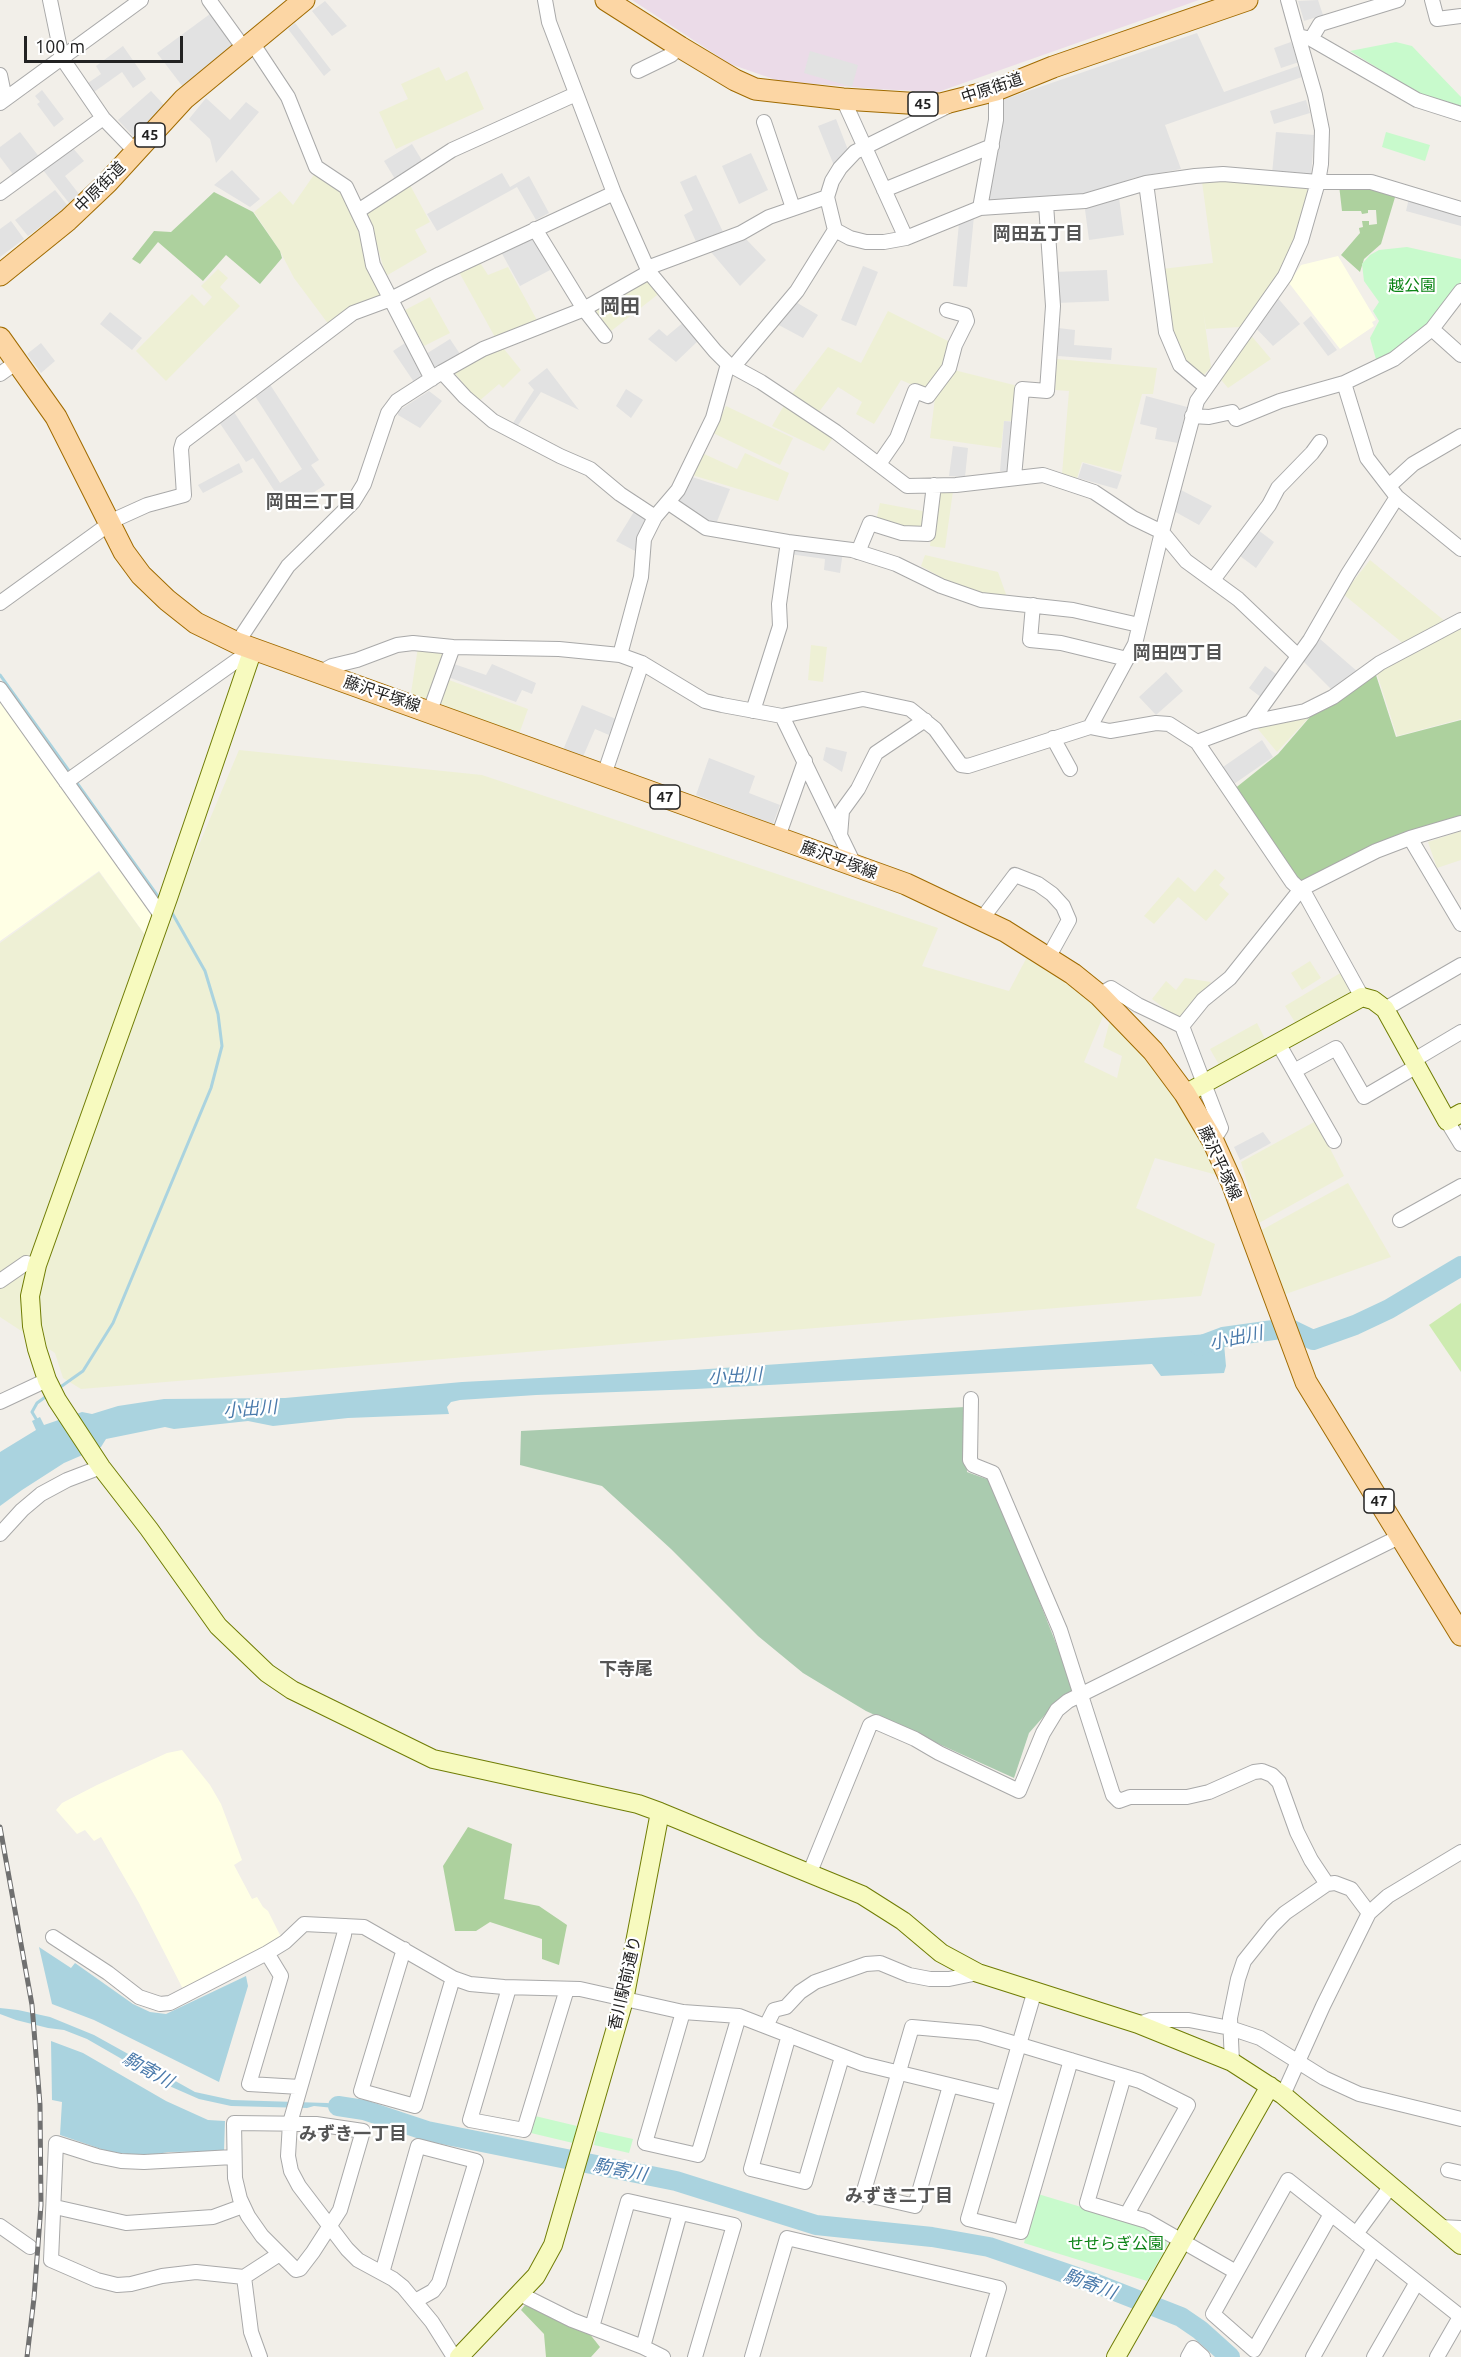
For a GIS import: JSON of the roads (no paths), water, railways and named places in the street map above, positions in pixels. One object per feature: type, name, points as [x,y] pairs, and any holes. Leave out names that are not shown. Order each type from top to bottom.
[{"type":"main road","name":"中原街道","points":[[0,275],[68,220],[107,183],[184,99],[304,0]]},
{"type":"main road","name":"中原街道","points":[[606,0],[735,80],[755,89],[843,99],[923,104],[957,100],[996,90],[1227,4],[1247,0]]},
{"type":"main road","name":"藤沢平塚線","points":[[0,338],[9,368],[56,417],[124,552],[141,575],[196,623],[245,646],[906,884],[981,920],[1048,958],[1099,995],[1153,1051],[1185,1095],[1213,1141],[1232,1183],[1299,1367],[1322,1411],[1461,1635]]},
{"type":"street","points":[[50,0],[62,58],[103,118],[135,151]]},
{"type":"street","points":[[0,75],[3,101],[141,0]]},
{"type":"street","points":[[209,0],[288,97],[316,167],[346,187],[366,229],[373,265],[437,375],[493,421],[560,456],[591,469],[620,494],[655,517]]},
{"type":"street","points":[[545,0],[549,22],[576,94],[614,193],[648,270],[714,351],[731,365],[817,419],[907,486],[956,485],[1043,475],[1094,492],[1133,518],[1162,532],[1186,561],[1238,599],[1298,656]]},
{"type":"street","points":[[1090,727],[1136,644],[1138,625],[1197,401],[1205,386],[1285,276],[1298,250],[1318,182],[1322,130],[1305,37],[1288,0]]},
{"type":"street","points":[[1305,37],[1320,24],[1398,0]]},
{"type":"street","points":[[1432,0],[1437,19],[1461,16]]},
{"type":"street","points":[[1305,37],[1417,100],[1461,114]]},
{"type":"street","points":[[638,71],[671,55],[680,47]]},
{"type":"street","points":[[980,208],[996,120],[996,90]]},
{"type":"street","points":[[358,210],[452,150],[576,94]]},
{"type":"street","points":[[843,99],[906,238]]},
{"type":"street","points":[[620,655],[640,577],[644,539],[655,517],[678,490],[713,418],[731,365],[797,291],[835,230],[827,197],[832,181],[840,168],[855,152],[941,111],[957,100]]},
{"type":"street","points":[[0,193],[103,118]]},
{"type":"street","points":[[764,122],[793,208]]},
{"type":"street","points":[[884,190],[992,146]]},
{"type":"street","points":[[835,230],[866,242],[884,242],[906,238],[980,208],[1085,201],[1146,183],[1222,174],[1318,182],[1371,182],[1461,209]]},
{"type":"street","points":[[1146,183],[1166,332],[1180,365],[1205,386]]},
{"type":"street","points":[[0,603],[116,519],[147,505],[184,495],[180,449],[183,442],[353,313],[391,299],[614,193]]},
{"type":"street","points":[[827,197],[769,217],[741,233],[648,270],[584,309],[483,349],[397,401],[388,413],[364,484],[335,520],[288,566],[245,646],[161,915],[37,1265],[30,1296],[32,1326],[47,1380],[57,1400],[99,1465],[149,1529],[218,1626],[267,1673],[292,1690],[433,1759],[638,1804],[660,1812],[810,1872],[871,1900],[903,1921],[941,1953],[978,1973],[1138,2024],[1232,2062],[1277,2090],[1461,2245]]},
{"type":"street","points":[[1014,477],[1022,389],[1047,391],[1053,306],[1046,204]]},
{"type":"street","points":[[535,229],[584,309],[605,336]]},
{"type":"street","points":[[1192,416],[1209,417],[1232,412],[1236,419],[1280,400],[1344,383],[1394,359],[1432,329],[1461,291]]},
{"type":"street","points":[[879,464],[897,438],[915,391],[928,396],[949,368],[955,345],[967,321],[965,315],[947,310]]},
{"type":"street","points":[[1432,329],[1461,354]]},
{"type":"street","points":[[1344,383],[1367,458],[1393,491],[1461,549]]},
{"type":"street","points":[[1251,722],[1298,656],[1393,491],[1413,464],[1461,436]]},
{"type":"street","points":[[1213,580],[1269,505],[1278,488],[1320,442]]},
{"type":"street","points":[[858,552],[870,523],[902,533],[928,534],[934,485]]},
{"type":"street","points":[[669,503],[706,528],[788,543],[858,552],[896,564],[941,586],[981,600],[1073,610],[1138,625]]},
{"type":"street","points":[[753,711],[780,626],[779,604],[788,543]]},
{"type":"street","points":[[1033,605],[1030,640],[1061,643],[1127,659]]},
{"type":"street","points":[[1197,742],[1251,722],[1305,711],[1324,702],[1380,663],[1461,620]]},
{"type":"street","points":[[319,672],[397,645],[421,643],[453,647],[559,649],[620,655],[642,663],[708,702],[753,711],[782,716],[863,699],[910,709],[935,729],[961,765],[968,766],[1090,727],[1110,731],[1156,723],[1168,724],[1197,742],[1292,882],[1305,894],[1362,997]]},
{"type":"street","points":[[66,782],[245,646]]},
{"type":"street","points":[[430,711],[453,647]]},
{"type":"street","points":[[604,775],[642,663]]},
{"type":"street","points":[[0,689],[161,915]]},
{"type":"street","points":[[782,716],[854,864]]},
{"type":"street","points":[[840,836],[842,811],[858,789],[876,753],[925,720]]},
{"type":"street","points":[[1053,738],[1070,769]]},
{"type":"street","points":[[778,837],[805,761]]},
{"type":"street","points":[[1182,1026],[1203,1000],[1230,978],[1301,890],[1376,851],[1461,823]]},
{"type":"street","points":[[1410,838],[1461,924]]},
{"type":"street","points":[[981,920],[1015,875],[1038,885],[1052,894],[1063,906],[1069,920],[1048,958]]},
{"type":"street","points":[[1385,1009],[1461,965]]},
{"type":"street","points":[[1099,995],[1111,988],[1138,1005],[1182,1026],[1221,1128],[1213,1141]]},
{"type":"street","points":[[1185,1095],[1362,997],[1374,1000],[1385,1009],[1415,1063],[1454,1117],[1461,1144]]},
{"type":"street","points":[[1294,1071],[1336,1048],[1364,1096],[1461,1032]]},
{"type":"street","points":[[1278,1043],[1334,1142]]},
{"type":"street","points":[[1400,1220],[1461,1186]]},
{"type":"street","points":[[0,1281],[26,1263],[37,1265]]},
{"type":"street","points":[[0,1402],[47,1380]]},
{"type":"street","points":[[971,1400],[970,1460],[974,1466],[993,1473],[1060,1630],[1113,1795],[1119,1801],[1130,1797],[1187,1797],[1209,1792],[1254,1772],[1262,1771],[1272,1775],[1279,1782],[1297,1832],[1311,1860],[1327,1884]]},
{"type":"street","points":[[0,1534],[22,1510],[41,1494],[99,1465]]},
{"type":"street","points":[[810,1872],[870,1725],[876,1722],[915,1739],[1019,1791],[1057,1710],[1082,1693],[1401,1536]]},
{"type":"street","name":"香川駅前通り","points":[[459,2357],[536,2276],[553,2245],[624,2000],[660,1812]]},
{"type":"street","points":[[1116,2357],[1182,2242],[1277,2090],[1298,2062],[1369,1913],[1388,1896],[1461,1852]]},
{"type":"street","points":[[1232,2062],[1230,2028],[1238,1979],[1244,1961],[1272,1926],[1285,1913],[1327,1884],[1343,1885],[1351,1890],[1369,1913]]},
{"type":"street","points":[[53,1937],[108,1972],[139,1997],[160,2004],[170,2003],[267,1953],[285,1942],[304,1924],[364,1927],[453,1978],[470,1984],[586,1991],[683,2012],[739,2016],[842,2057],[1003,2098]]},
{"type":"street","points":[[345,1926],[291,2118],[288,2156],[291,2170],[299,2187],[358,2260],[403,2287],[432,2322],[454,2357]]},
{"type":"street","points":[[404,1949],[361,2091],[415,2106],[453,1978]]},
{"type":"street","points":[[267,1953],[281,1976],[249,2084],[299,2091]]},
{"type":"street","points":[[766,2026],[774,2010],[786,2007],[800,1992],[815,1982],[866,1964],[880,1963],[909,1975],[930,1979],[949,1979],[978,1973]]},
{"type":"street","points":[[509,1988],[470,2120],[524,2130],[567,1989]]},
{"type":"street","points":[[1035,1990],[968,2219],[1021,2232],[1071,2060]]},
{"type":"street","points":[[683,2012],[645,2143],[698,2155],[739,2016]]},
{"type":"street","points":[[1138,2024],[1151,2020],[1189,2020],[1230,2028],[1260,2038],[1324,2078],[1359,2094],[1461,2119]]},
{"type":"street","points":[[950,2086],[915,2206],[863,2194],[912,2027],[979,2033],[1019,2044],[1140,2081],[1188,2105],[1126,2214]]},
{"type":"street","points":[[789,2036],[751,2169],[805,2182],[842,2057]]},
{"type":"street","points":[[1124,2076],[1087,2202],[1147,2222],[1236,2272]]},
{"type":"street","points":[[291,2118],[363,2131],[342,2202],[330,2226],[300,2269],[296,2270],[261,2236],[243,2206],[235,2178],[233,2157],[234,2123],[291,2118]]},
{"type":"street","points":[[233,2157],[144,2162],[121,2161],[56,2143],[51,2260],[97,2280],[117,2285],[196,2272],[244,2277],[278,2255]]},
{"type":"street","points":[[382,2273],[418,2146],[476,2161],[439,2283],[433,2291],[415,2301]]},
{"type":"street","points":[[1332,2214],[1254,2350],[1213,2314],[1288,2180],[1332,2214],[1461,2317],[1437,2357]]},
{"type":"street","points":[[1356,2234],[1391,2186]]},
{"type":"street","points":[[592,2327],[628,2201],[734,2225],[695,2357]]},
{"type":"street","points":[[55,2207],[126,2223],[213,2217],[243,2206]]},
{"type":"street","points":[[643,2346],[680,2213]]},
{"type":"street","points":[[0,2226],[30,2247]]},
{"type":"street","points":[[1440,2227],[1461,2228]]},
{"type":"street","points":[[752,2357],[787,2238],[999,2288],[978,2357]]},
{"type":"street","points":[[1313,2357],[1374,2248]]},
{"type":"street","points":[[244,2277],[251,2332],[260,2357]]},
{"type":"street","points":[[1374,2357],[1417,2282]]},
{"type":"street","points":[[520,2294],[572,2320],[643,2346],[663,2357]]},
{"type":"street","points":[[1188,2357],[1193,2348],[1203,2357]]},
{"type":"water","points":[[1223,1333],[1226,1366],[1224,1373],[1161,1376],[1152,1364],[696,1389],[536,1395],[460,1400],[451,1402],[447,1407],[449,1414],[348,1418],[273,1426],[248,1421],[174,1429],[165,1427],[106,1439],[101,1447],[64,1463],[0,1506],[0,1452],[36,1430],[32,1421],[40,1417],[44,1425],[82,1412],[92,1414],[118,1406],[164,1399],[285,1398],[462,1382],[694,1370]]},
{"type":"water","points":[[39,1947],[71,1968],[75,1963],[133,2004],[150,2012],[166,2014],[246,1976],[248,1986],[219,2082],[94,2020],[52,2004]]},
{"type":"water","points":[[0,2008],[50,2017],[94,2035],[130,2055],[133,2051],[138,2055],[136,2059],[195,2092],[232,2100],[327,2103],[365,2109],[364,2111],[314,2106],[307,2108],[231,2106],[199,2099],[167,2085],[87,2039],[64,2030],[16,2020],[0,2014]]},
{"type":"water","points":[[51,2041],[83,2053],[166,2101],[208,2120],[225,2121],[224,2151],[169,2152],[145,2156],[110,2152],[60,2135],[62,2102],[52,2100]]},
{"type":"waterway","points":[[0,675],[72,775]]},
{"type":"waterway","points":[[75,780],[160,899]]},
{"type":"waterway","points":[[59,1388],[83,1371],[113,1323],[211,1088],[222,1046],[218,1014],[205,971],[171,911]]},
{"type":"waterway","name":"小出川","points":[[1199,1346],[1223,1337],[1288,1328],[1313,1340],[1355,1325],[1389,1309],[1461,1266]]},
{"type":"waterway","points":[[38,1422],[32,1412],[37,1403],[48,1395]]},
{"type":"waterway","name":"駒寄川","points":[[338,2106],[364,2110],[427,2131],[676,2181],[816,2225],[932,2237],[989,2247],[1097,2284],[1181,2317],[1200,2330],[1230,2357]]},
{"type":"railway","points":[[0,1827],[32,2005],[40,2105],[41,2205],[27,2357]]},
{"type":"district","name":"岡田五丁目","points":[[1038,234]]},
{"type":"district","name":"岡田","points":[[620,306]]},
{"type":"district","name":"岡田三丁目","points":[[311,502]]},
{"type":"district","name":"岡田四丁目","points":[[1178,653]]},
{"type":"district","name":"下寺尾","points":[[626,1669]]},
{"type":"district","name":"みずき一丁目","points":[[353,2134]]},
{"type":"district","name":"みずき二丁目","points":[[899,2196]]},
{"type":"park label","name":"越公園","points":[[1412,286]]},
{"type":"park label","name":"せせらぎ公園","points":[[1116,2244]]}]
